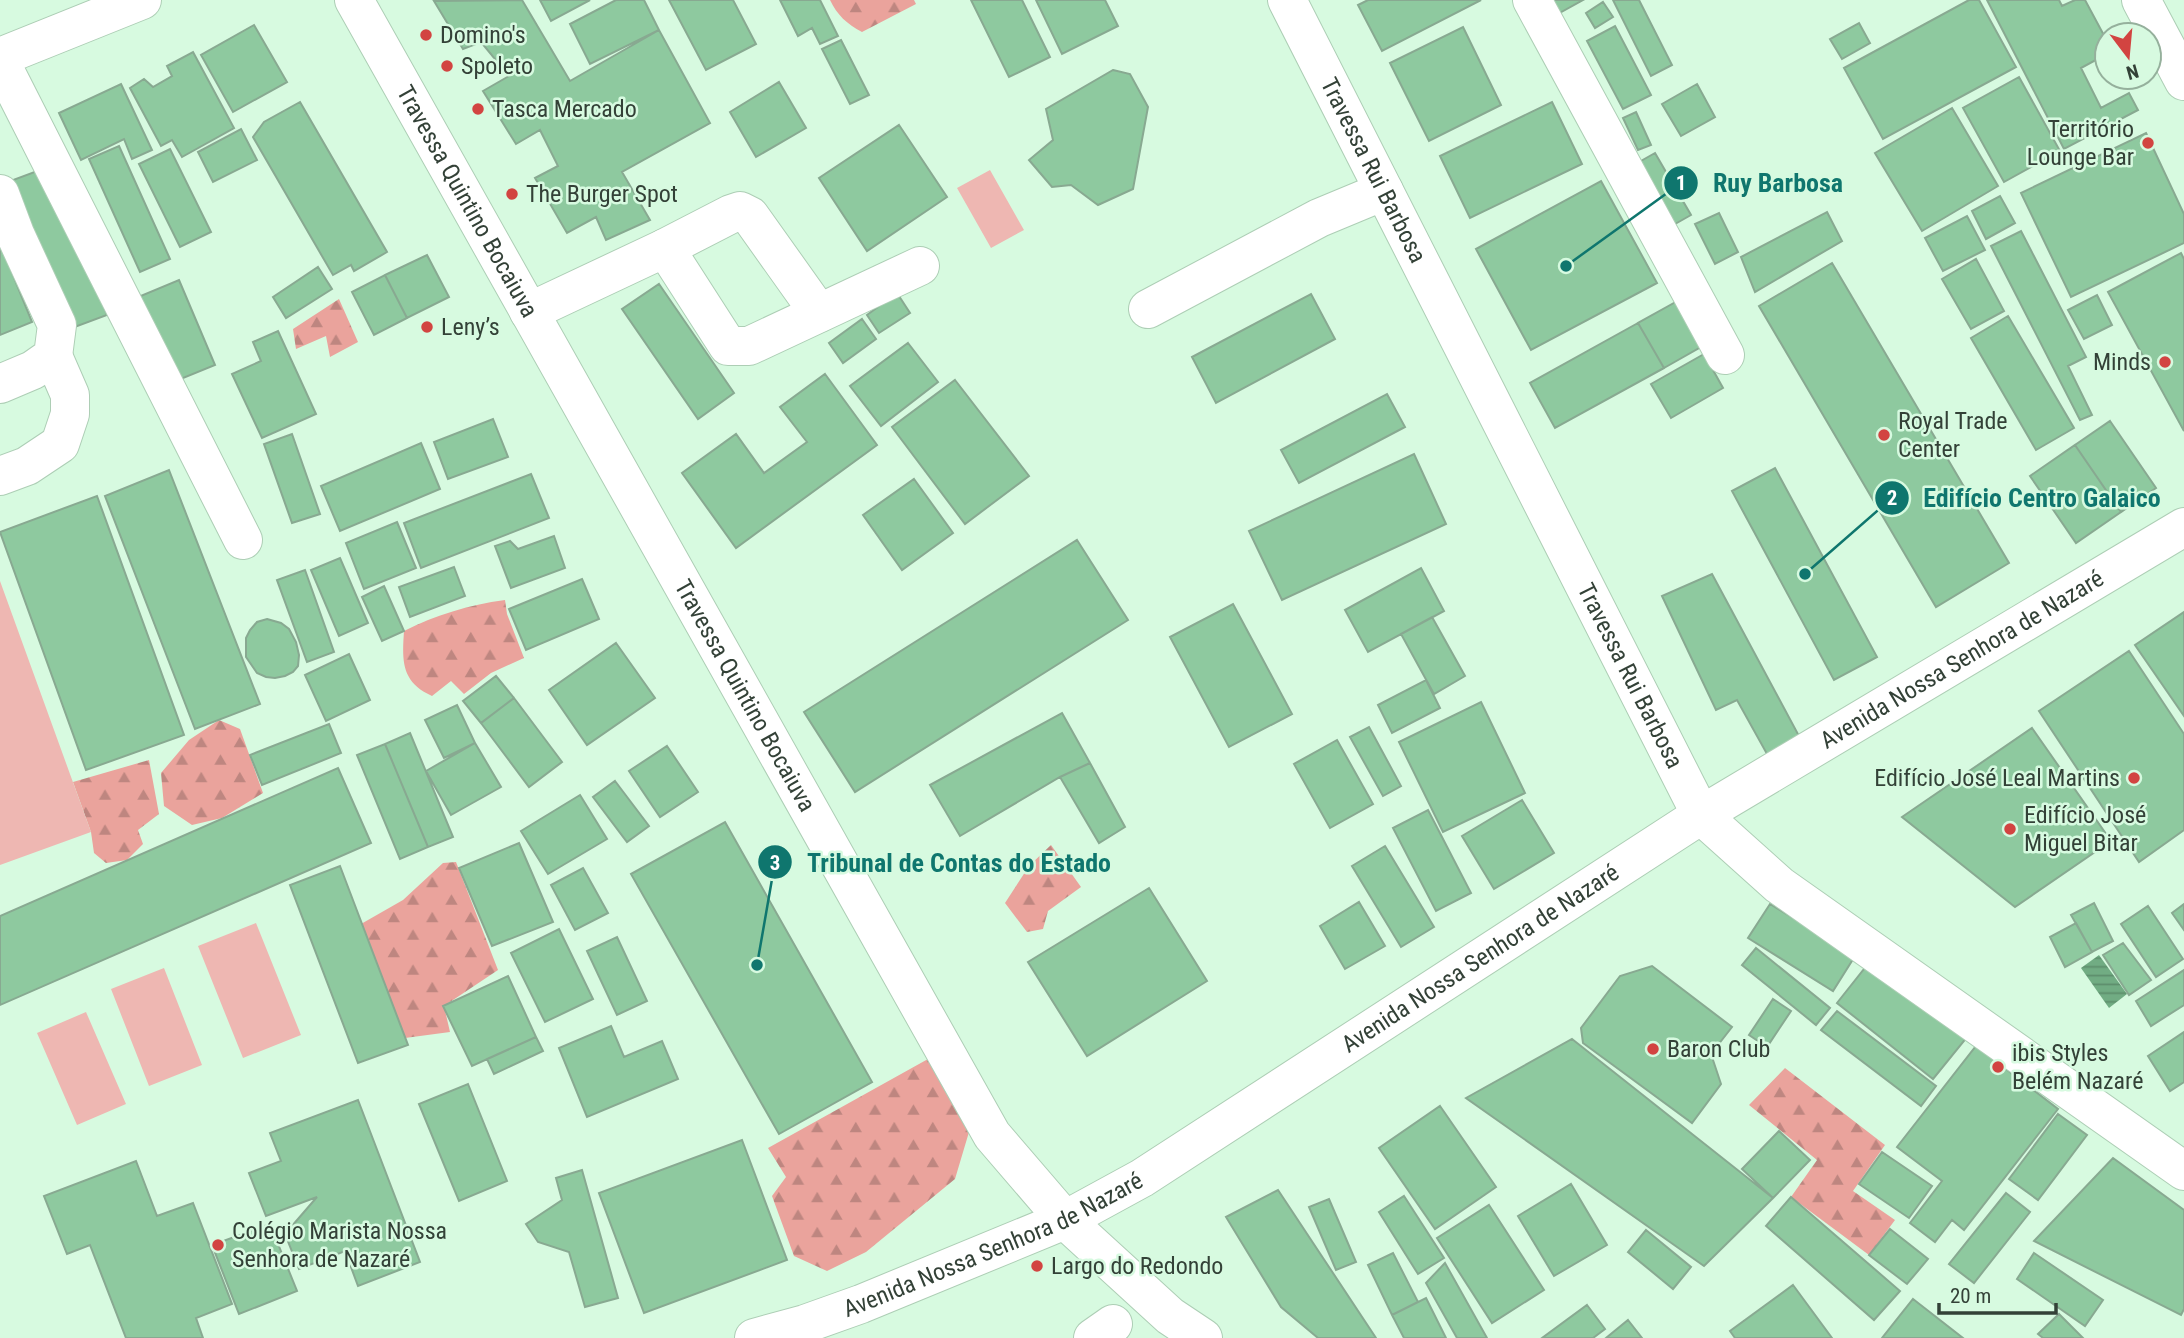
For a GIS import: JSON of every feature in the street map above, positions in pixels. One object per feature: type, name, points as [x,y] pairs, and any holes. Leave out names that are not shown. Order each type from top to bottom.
[{"type":"street","points":[[142,0],[0,59],[243,540]]},
{"type":"street","name":"Travessa Quintino Bocaiuva","points":[[354,0],[546,303],[992,1135],[1065,1220],[1170,1316],[1203,1338]]},
{"type":"street","name":"Travessa Rui Barbosa","points":[[1287,0],[1701,815],[1779,885],[2184,1171]]},
{"type":"street","points":[[1532,0],[1725,355]]},
{"type":"street","points":[[2141,0],[2184,81]]},
{"type":"street","points":[[1148,309],[1319,218],[1384,191]]},
{"type":"street","points":[[0,194],[15,234],[57,325],[53,356],[70,395],[70,414],[60,443],[27,466],[0,476]]},
{"type":"street","points":[[546,303],[740,211],[750,216],[819,313]]},
{"type":"street","points":[[665,248],[728,346],[749,346],[920,266]]},
{"type":"street","points":[[0,384],[33,370],[53,356]]},
{"type":"street","name":"Avenida Nossa Senhora de Nazaré","points":[[754,1338],[804,1331],[861,1304],[1065,1220],[1142,1178],[1701,815],[2184,527]]},
{"type":"green space","points":[[830,0],[914,0],[916,4],[862,32],[843,19]]},
{"type":"green space","points":[[339,299],[358,342],[330,357],[326,336],[296,349],[293,329]]},
{"type":"green space","points":[[505,600],[507,614],[524,658],[491,673],[464,694],[451,681],[432,696],[414,684],[404,661],[404,631],[453,611]]},
{"type":"green space","points":[[219,720],[240,729],[263,793],[222,818],[192,825],[164,806],[161,773],[189,740]]},
{"type":"green space","points":[[149,760],[159,814],[138,830],[143,844],[127,860],[106,863],[94,853],[91,832],[73,782]]},
{"type":"green space","points":[[1051,845],[1081,887],[1048,911],[1043,929],[1027,932],[1005,903],[1029,866]]},
{"type":"green space","points":[[456,862],[498,970],[444,1006],[450,1032],[405,1038],[361,924],[403,900],[443,863]]},
{"type":"green space","points":[[928,1059],[969,1132],[955,1179],[866,1252],[827,1271],[794,1256],[772,1196],[786,1177],[768,1148]]},
{"type":"green space","points":[[1785,1068],[1885,1145],[1853,1191],[1895,1220],[1869,1255],[1791,1197],[1817,1160],[1749,1105]]},
{"type":"shaded area","points":[[990,170],[1024,230],[991,248],[957,188]]},
{"type":"shaded area","points":[[0,581],[91,832],[0,865]]},
{"type":"shaded area","points":[[256,923],[301,1035],[243,1058],[198,946]]},
{"type":"shaded area","points":[[2099,955],[2127,994],[2109,1008],[2081,968]]},
{"type":"shaded area","points":[[164,968],[202,1065],[149,1086],[111,989]]},
{"type":"shaded area","points":[[86,1012],[126,1104],[77,1125],[37,1033]]},
{"type":"building","points":[[522,0],[570,81],[659,30],[710,123],[622,172],[650,220],[606,240],[596,217],[567,233],[535,178],[558,166],[540,130],[516,144],[483,91],[509,76],[481,42],[463,49],[434,1]]},
{"type":"building","points":[[540,0],[590,0],[551,21]]},
{"type":"building","points":[[616,0],[644,0],[659,30],[590,64],[570,24]]},
{"type":"building","points":[[669,0],[733,0],[756,44],[706,70]]},
{"type":"building","points":[[780,0],[820,0],[838,36],[820,44],[812,28],[798,36]]},
{"type":"building","points":[[971,0],[1022,0],[1050,57],[1009,77]]},
{"type":"building","points":[[1036,0],[1105,0],[1118,26],[1062,54]]},
{"type":"building","points":[[1368,0],[1481,0],[1382,51],[1358,5]]},
{"type":"building","points":[[1547,0],[1583,0],[1556,15]]},
{"type":"building","points":[[1613,0],[1639,0],[1672,65],[1651,76]]},
{"type":"building","points":[[1969,0],[1979,0],[2016,67],[1883,139],[1844,68]]},
{"type":"building","points":[[1987,0],[2059,0],[2062,6],[2075,0],[2085,0],[2096,21],[2093,21],[2093,62],[2081,68],[2101,108],[2129,93],[2138,110],[2064,149]]},
{"type":"building","points":[[1603,2],[1613,17],[1595,28],[1586,13]]},
{"type":"building","points":[[1859,23],[1870,43],[1842,59],[1830,39]]},
{"type":"building","points":[[254,25],[287,82],[233,112],[201,55]]},
{"type":"building","points":[[1615,26],[1651,95],[1623,109],[1587,41]]},
{"type":"building","points":[[1463,27],[1501,105],[1429,141],[1390,63]]},
{"type":"building","points":[[841,40],[869,95],[850,104],[822,49]]},
{"type":"building","points":[[193,52],[234,128],[182,157],[172,140],[161,146],[130,88],[144,79],[153,87],[172,76],[167,66]]},
{"type":"building","points":[[1113,70],[1130,74],[1148,107],[1133,189],[1098,205],[1071,185],[1052,187],[1029,160],[1053,140],[1046,109]]},
{"type":"building","points":[[2019,77],[2060,151],[2004,182],[1963,108]]},
{"type":"building","points":[[779,82],[806,128],[756,157],[730,112]]},
{"type":"building","points":[[121,84],[152,150],[132,159],[124,139],[81,160],[59,113]]},
{"type":"building","points":[[1697,84],[1715,117],[1681,136],[1662,104]]},
{"type":"building","points":[[300,102],[387,252],[354,271],[351,265],[333,275],[253,137],[264,122]]},
{"type":"building","points":[[1552,102],[1582,164],[1470,218],[1440,156]]},
{"type":"building","points":[[1952,108],[1998,186],[1922,231],[1875,153]]},
{"type":"building","points":[[1636,112],[1651,145],[1638,150],[1623,118]]},
{"type":"building","points":[[899,125],[947,197],[867,251],[819,178]]},
{"type":"building","points":[[241,129],[257,160],[213,182],[198,152]]},
{"type":"building","points":[[2146,133],[2184,214],[2184,243],[2071,297],[2021,193]]},
{"type":"building","points":[[119,146],[170,259],[140,272],[89,159]]},
{"type":"building","points":[[170,149],[211,232],[180,247],[139,164]]},
{"type":"building","points":[[1655,153],[1691,215],[1668,228],[1632,166]]},
{"type":"building","points":[[48,167],[107,315],[72,328],[13,180]]},
{"type":"building","points":[[1601,181],[1657,283],[1531,350],[1476,249]]},
{"type":"building","points":[[2000,196],[2015,223],[1986,239],[1972,211]]},
{"type":"building","points":[[1827,212],[1842,241],[1755,292],[1741,257]]},
{"type":"building","points":[[1719,213],[1738,252],[1715,264],[1695,224]]},
{"type":"building","points":[[1967,216],[1985,250],[1943,271],[1925,238]]},
{"type":"building","points":[[2021,231],[2086,357],[2068,366],[2092,415],[2080,420],[1991,246]]},
{"type":"building","points":[[0,243],[32,322],[0,335]]},
{"type":"building","name":"Minds","points":[[2181,253],[2184,259],[2184,431],[2108,292]]},
{"type":"building","points":[[427,255],[449,297],[407,318],[385,275]]},
{"type":"building","points":[[1976,259],[2004,311],[1971,329],[1942,279]]},
{"type":"building","name":"Royal Trade Center","points":[[1832,263],[2009,563],[1936,607],[1759,306]]},
{"type":"building","points":[[318,267],[332,289],[286,318],[273,297]]},
{"type":"building","points":[[385,275],[407,318],[374,335],[352,292]]},
{"type":"building","points":[[179,280],[215,365],[166,385],[131,300]]},
{"type":"building","points":[[659,284],[734,393],[698,419],[622,309]]},
{"type":"building","points":[[897,293],[910,313],[879,333],[867,315]]},
{"type":"building","points":[[1311,294],[1335,339],[1216,403],[1192,357]]},
{"type":"building","points":[[2097,295],[2112,325],[2084,339],[2068,310]]},
{"type":"building","points":[[1681,299],[1706,344],[1664,368],[1638,323]]},
{"type":"building","points":[[2008,316],[2074,428],[2036,450],[1971,338]]},
{"type":"building","points":[[862,319],[876,339],[843,363],[829,343]]},
{"type":"building","points":[[1638,323],[1664,368],[1555,428],[1530,383]]},
{"type":"building","points":[[278,331],[316,414],[262,438],[232,374],[261,361],[253,342]]},
{"type":"building","points":[[908,343],[938,382],[881,426],[850,386]]},
{"type":"building","points":[[1704,354],[1723,388],[1671,418],[1651,384]]},
{"type":"building","points":[[825,374],[877,445],[736,548],[682,473],[736,434],[764,473],[807,442],[780,407]]},
{"type":"building","points":[[955,380],[1029,476],[965,524],[892,427]]},
{"type":"building","points":[[1387,394],[1405,427],[1299,483],[1281,450]]},
{"type":"building","points":[[493,419],[508,457],[448,479],[434,442]]},
{"type":"building","points":[[2110,421],[2156,488],[2121,512],[2075,445]]},
{"type":"building","points":[[292,434],[320,514],[292,523],[264,444]]},
{"type":"building","points":[[421,443],[440,489],[340,531],[321,486]]},
{"type":"building","points":[[2075,445],[2121,512],[2076,543],[2030,476]]},
{"type":"building","points":[[1414,454],[1446,524],[1282,600],[1249,531]]},
{"type":"building","points":[[1775,468],[1877,657],[1834,680],[1732,491]]},
{"type":"building","points":[[169,470],[260,704],[195,729],[105,496]]},
{"type":"building","points":[[531,474],[549,518],[421,568],[404,523]]},
{"type":"building","points":[[914,479],[953,533],[902,570],[863,515]]},
{"type":"building","points":[[97,496],[184,735],[86,770],[0,532]]},
{"type":"building","points":[[397,522],[416,568],[364,589],[346,543]]},
{"type":"building","points":[[554,536],[565,568],[511,588],[495,546],[510,541],[518,549]]},
{"type":"building","points":[[1077,540],[1128,620],[855,792],[804,712]]},
{"type":"building","points":[[340,558],[368,623],[339,636],[311,570]]},
{"type":"building","points":[[454,567],[465,596],[410,617],[399,587]]},
{"type":"building","points":[[1421,568],[1444,611],[1368,652],[1345,610]]},
{"type":"building","points":[[305,570],[334,652],[307,662],[277,580]]},
{"type":"building","points":[[1712,574],[1799,736],[1767,754],[1737,700],[1716,710],[1662,596]]},
{"type":"building","points":[[582,579],[599,619],[526,650],[509,609]]},
{"type":"building","points":[[384,586],[404,631],[382,641],[362,597]]},
{"type":"building","points":[[1233,604],[1292,714],[1229,747],[1170,637]]},
{"type":"building","points":[[2184,612],[2184,716],[2135,645]]},
{"type":"building","points":[[1432,617],[1465,676],[1434,694],[1401,634]]},
{"type":"building","points":[[267,619],[281,623],[289,629],[296,642],[298,666],[285,676],[275,678],[257,673],[246,657],[246,638],[250,630],[257,622]]},
{"type":"building","points":[[616,643],[655,698],[587,745],[549,690]]},
{"type":"building","name":"Edifício José Leal Martins","points":[[2129,651],[2184,734],[2184,830],[2139,862],[2039,711]]},
{"type":"building","points":[[349,654],[370,700],[326,721],[305,675]]},
{"type":"building","points":[[496,676],[514,698],[481,723],[463,701]]},
{"type":"building","points":[[1426,680],[1440,708],[1392,733],[1378,705]]},
{"type":"building","points":[[514,698],[562,762],[529,787],[481,723]]},
{"type":"building","points":[[1481,702],[1525,793],[1443,832],[1399,742]]},
{"type":"building","points":[[457,705],[475,743],[444,758],[425,720]]},
{"type":"building","points":[[1062,713],[1090,763],[1060,777],[960,836],[930,785]]},
{"type":"building","points":[[329,724],[341,753],[262,785],[250,755]]},
{"type":"building","points":[[1369,727],[1401,786],[1383,796],[1350,737]]},
{"type":"building","name":"Edifício José Miguel Bitar","points":[[2032,728],[2111,841],[2015,907],[1902,817]]},
{"type":"building","points":[[410,733],[453,837],[428,847],[385,744]]},
{"type":"building","points":[[1337,740],[1373,804],[1330,828],[1294,764]]},
{"type":"building","points":[[475,743],[501,787],[451,815],[426,771]]},
{"type":"building","points":[[385,744],[428,847],[400,859],[357,755]]},
{"type":"building","points":[[667,746],[698,792],[660,817],[629,771]]},
{"type":"building","points":[[1090,763],[1125,827],[1099,843],[1060,777]]},
{"type":"building","points":[[338,768],[371,843],[0,1005],[0,916]]},
{"type":"building","points":[[615,781],[649,826],[627,842],[593,797]]},
{"type":"building","points":[[580,795],[607,839],[548,874],[521,831]]},
{"type":"building","points":[[1522,800],[1554,853],[1494,889],[1462,836]]},
{"type":"building","points":[[1428,810],[1471,893],[1436,911],[1393,828]]},
{"type":"building","points":[[725,822],[872,1082],[779,1134],[631,874]]},
{"type":"building","points":[[519,843],[553,922],[492,946],[459,868]]},
{"type":"building","points":[[1385,846],[1434,927],[1401,947],[1352,866]]},
{"type":"building","points":[[340,866],[408,1045],[358,1063],[290,885]]},
{"type":"building","points":[[583,868],[608,913],[575,930],[551,885]]},
{"type":"building","points":[[1149,888],[1207,981],[1087,1056],[1028,962]]},
{"type":"building","points":[[1359,902],[1385,946],[1345,969],[1320,926]]},
{"type":"building","points":[[2094,903],[2113,941],[2092,952],[2071,915]]},
{"type":"building","points":[[1770,904],[1855,956],[1833,991],[1748,938]]},
{"type":"building","points":[[2184,904],[2184,930],[2172,913]]},
{"type":"building","points":[[2148,906],[2183,959],[2156,977],[2121,924]]},
{"type":"building","points":[[2076,923],[2092,952],[2065,967],[2050,937]]},
{"type":"building","points":[[559,929],[593,999],[545,1022],[511,953]]},
{"type":"building","points":[[617,937],[647,1001],[617,1015],[587,951]]},
{"type":"building","points":[[2123,943],[2151,980],[2129,995],[2103,955]]},
{"type":"building","points":[[1756,948],[1830,1008],[1816,1025],[1742,965]]},
{"type":"building","points":[[1872,959],[1968,1036],[1933,1079],[1837,1003]]},
{"type":"building","name":"Baron Club","points":[[1652,966],[1732,1027],[1711,1054],[1721,1084],[1692,1123],[1583,1043],[1581,1028],[1620,976]]},
{"type":"building","points":[[2184,970],[2184,1005],[2151,1026],[2136,1001]]},
{"type":"building","points":[[508,976],[536,1037],[472,1066],[443,1006]]},
{"type":"building","points":[[1773,999],[1791,1011],[1767,1047],[1749,1035]]},
{"type":"building","points":[[1837,1011],[1936,1086],[1921,1106],[1821,1030]]},
{"type":"building","points":[[611,1026],[624,1057],[662,1041],[678,1079],[587,1117],[559,1048]]},
{"type":"building","points":[[2184,1032],[2184,1082],[2170,1091],[2148,1056]]},
{"type":"building","points":[[536,1037],[543,1051],[494,1074],[487,1059]]},
{"type":"building","points":[[1572,1039],[1773,1198],[1704,1266],[1466,1098]]},
{"type":"building","points":[[1976,1046],[2058,1109],[1964,1230],[1952,1220],[1935,1242],[1910,1223],[1942,1181],[1897,1147]]},
{"type":"building","points":[[468,1084],[507,1181],[459,1201],[419,1104]]},
{"type":"building","points":[[358,1100],[420,1262],[358,1286],[345,1251],[299,1269],[285,1234],[317,1197],[266,1216],[249,1173],[281,1161],[270,1133]]},
{"type":"building","points":[[1440,1106],[1496,1187],[1435,1229],[1379,1148]]},
{"type":"building","points":[[2058,1114],[2087,1135],[2038,1200],[2009,1179]]},
{"type":"building","points":[[1779,1131],[1810,1160],[1773,1198],[1742,1169]]},
{"type":"building","points":[[742,1140],[787,1260],[644,1313],[599,1193]]},
{"type":"building","points":[[1882,1152],[1932,1186],[1909,1218],[1859,1184]]},
{"type":"building","points":[[2113,1158],[2184,1210],[2184,1309],[2181,1315],[2034,1241]]},
{"type":"building","points":[[136,1161],[157,1216],[193,1203],[232,1304],[196,1318],[203,1338],[126,1338],[90,1245],[67,1254],[44,1196]]},
{"type":"building","points":[[582,1170],[618,1298],[585,1307],[569,1252],[538,1242],[526,1224],[562,1200],[556,1178]]},
{"type":"building","points":[[1571,1184],[1607,1245],[1554,1276],[1518,1216]]},
{"type":"building","points":[[1278,1190],[1376,1338],[1318,1338],[1281,1307],[1226,1217]]},
{"type":"building","points":[[2006,1193],[2030,1212],[1974,1283],[1949,1264]]},
{"type":"building","points":[[1404,1196],[1444,1258],[1418,1274],[1379,1212]]},
{"type":"building","points":[[1791,1197],[1900,1291],[1874,1320],[1766,1226]]},
{"type":"building","points":[[1329,1199],[1356,1262],[1336,1270],[1309,1207]]},
{"type":"building","points":[[1489,1205],[1544,1290],[1492,1323],[1437,1238]]},
{"type":"building","points":[[270,1224],[297,1291],[239,1314],[212,1245]]},
{"type":"building","points":[[1890,1229],[1928,1259],[1907,1284],[1869,1255]]},
{"type":"building","points":[[1646,1230],[1691,1267],[1673,1289],[1628,1252]]},
{"type":"building","points":[[1393,1253],[1418,1302],[1392,1315],[1368,1265]]},
{"type":"building","points":[[2034,1253],[2103,1300],[2085,1326],[2017,1279]]},
{"type":"building","points":[[1445,1263],[1487,1338],[1457,1338],[1426,1283]]},
{"type":"building","points":[[1793,1285],[1832,1338],[1735,1338],[1730,1331]]},
{"type":"building","points":[[1426,1298],[1446,1338],[1404,1338],[1392,1315]]},
{"type":"building","points":[[1913,1299],[1963,1338],[1882,1338]]},
{"type":"building","points":[[1587,1305],[1605,1329],[1593,1338],[1542,1338]]},
{"type":"building","points":[[2059,1314],[2083,1338],[2043,1338],[2038,1334]]},
{"type":"building","points":[[1628,1320],[1642,1338],[1606,1338]]},
{"type":"place","name":"Domino's","points":[[426,35]]},
{"type":"place","name":"Spoleto","points":[[447,66]]},
{"type":"place","name":"Tasca Mercado","points":[[478,109]]},
{"type":"place","name":"Território Lounge Bar","points":[[2148,143]]},
{"type":"place","name":"The Burger Spot","points":[[512,194]]},
{"type":"place","name":"Ruy Barbosa","points":[[1566,266]]},
{"type":"place","name":"Leny’s","points":[[427,327]]},
{"type":"place","name":"Minds","points":[[2165,362]]},
{"type":"place","name":"Royal Trade Center","points":[[1884,435]]},
{"type":"place","name":"Edifício Centro Galaico","points":[[1805,574]]},
{"type":"place","name":"Edifício José Leal Martins","points":[[2134,778]]},
{"type":"place","name":"Edifício José Miguel Bitar","points":[[2010,829]]},
{"type":"place","name":"Tribunal de Contas do Estado","points":[[757,965]]},
{"type":"place","name":"Baron Club","points":[[1653,1049]]},
{"type":"place","name":"ibis Styles Belém Nazaré","points":[[1998,1067]]},
{"type":"place","name":"Colégio Marista Nossa Senhora de Nazaré","points":[[218,1245]]},
{"type":"place","name":"Largo do Redondo","points":[[1037,1266]]}]
